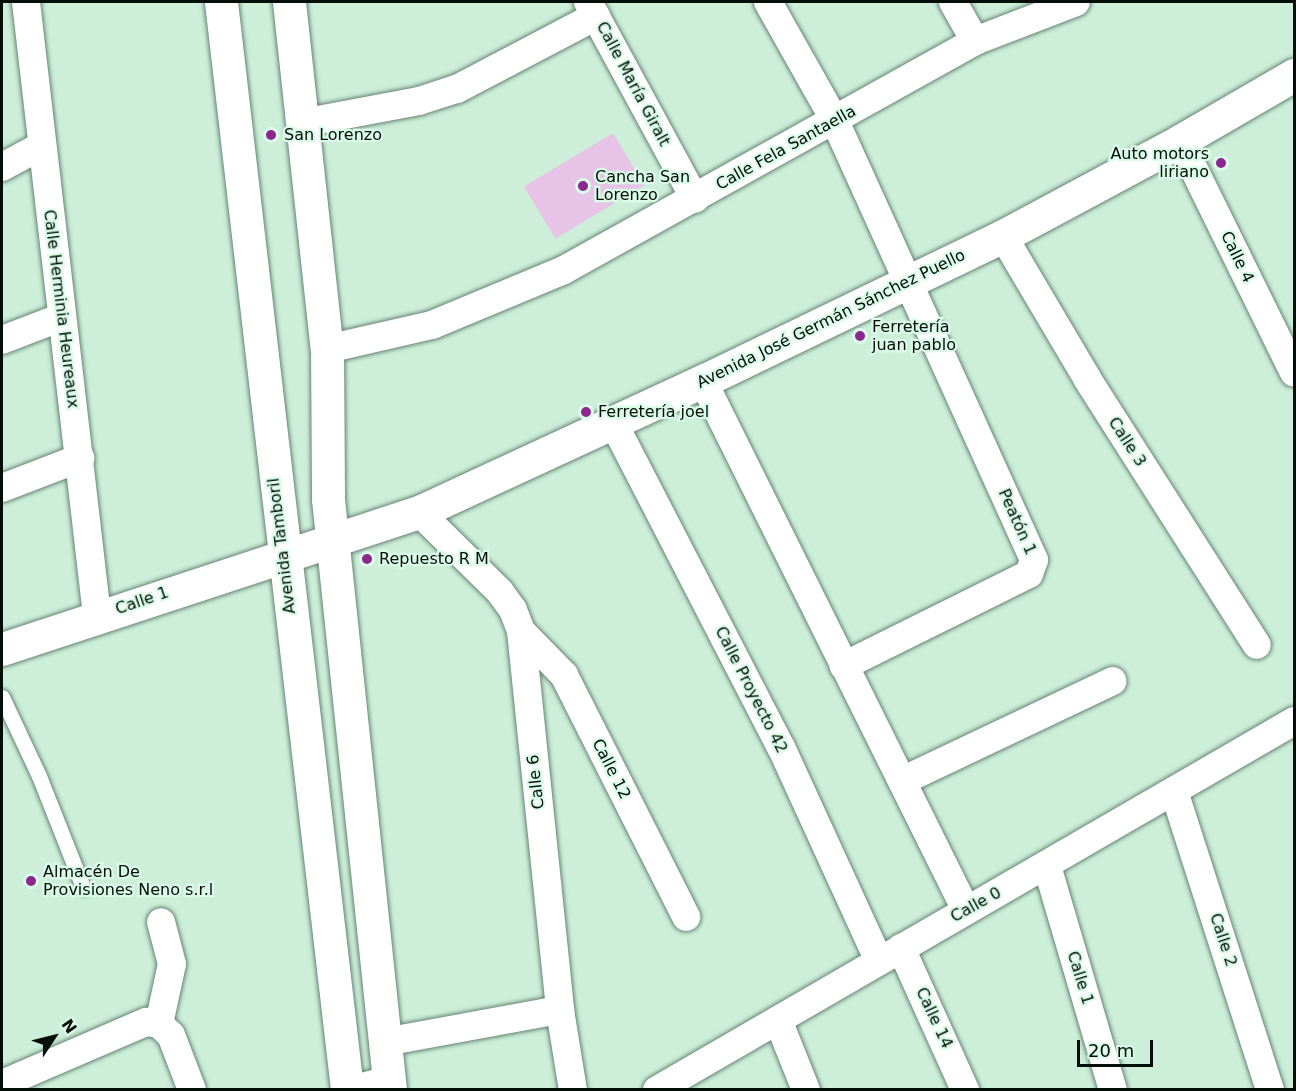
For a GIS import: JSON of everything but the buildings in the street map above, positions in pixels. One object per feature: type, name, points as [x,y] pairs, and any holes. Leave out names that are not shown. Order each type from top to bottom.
[{"type":"main road","name":"Avenida Tamboril","points":[[221,2],[283,554],[348,1089]]},
{"type":"main road","points":[[289,2],[327,349],[331,538],[389,1085]]},
{"type":"main road","name":"Avenida José Germán Sánchez Puello","points":[[283,554],[419,512],[614,424],[1003,236],[1180,141],[1294,75]]},
{"type":"main road","name":"Calle 1","points":[[2,649],[283,554]]},
{"type":"street","name":"Calle Herminia Heureaux","points":[[26,2],[97,616]]},
{"type":"street","points":[[768,2],[835,121],[909,282]]},
{"type":"street","points":[[953,2],[975,41]]},
{"type":"street","name":"Calle Fela Santaella","points":[[327,349],[432,325],[564,270],[975,41],[1076,2]]},
{"type":"street","points":[[302,123],[418,101],[457,89],[592,9]]},
{"type":"street","name":"Calle María Giralt","points":[[592,9],[695,199]]},
{"type":"street","name":"Calle 4","points":[[1180,141],[1294,373]]},
{"type":"street","points":[[2,167],[41,146]]},
{"type":"street","name":"Calle 3","points":[[1003,236],[1088,380],[1257,645]]},
{"type":"street","name":"Peatón 1","points":[[844,666],[1033,568],[1034,560],[909,282]]},
{"type":"street","points":[[2,340],[62,317]]},
{"type":"street","points":[[703,381],[966,910]]},
{"type":"street","name":"Calle Proyecto 42","points":[[614,424],[890,954]]},
{"type":"street","points":[[2,488],[80,458]]},
{"type":"street","name":"Calle 6","points":[[419,512],[500,592],[513,610],[521,631],[560,1010],[573,1089]]},
{"type":"street","name":"Calle 12","points":[[521,631],[564,675],[686,917]]},
{"type":"street","points":[[902,781],[1113,681]]},
{"type":"street","name":"Calle 0","points":[[657,1089],[966,910],[1047,866],[1294,721]]},
{"type":"street","name":"Calle 2","points":[[1174,791],[1270,1089]]},
{"type":"street","name":"Calle 1","points":[[1047,866],[1113,1089]]},
{"type":"street","points":[[159,1024],[172,964],[161,921]]},
{"type":"street","name":"Calle 14","points":[[890,954],[965,1089]]},
{"type":"street","points":[[385,1042],[560,1010]]},
{"type":"street","points":[[778,1020],[806,1089]]},
{"type":"street","points":[[2,1084],[138,1025],[159,1024],[171,1035],[192,1089]]},
{"type":"street","points":[[348,1089],[389,1085]]},
{"type":"lane","points":[[2,697],[39,776],[82,887]]},
{"type":"shaded area","name":"Cancha San Lorenzo","points":[[613,133],[644,185],[555,239],[524,187]]},
{"type":"place","name":"San Lorenzo","points":[[271,135]]},
{"type":"place","name":"Auto motors liriano","points":[[1221,163]]},
{"type":"place","name":"Cancha San Lorenzo","points":[[583,186]]},
{"type":"place","name":"Ferretería juan pablo","points":[[860,336]]},
{"type":"place","name":"Ferretería joel","points":[[586,412]]},
{"type":"place","name":"Repuesto R M","points":[[367,559]]},
{"type":"place","name":"Almacén De Provisiones Neno s.r.l","points":[[31,881]]}]
